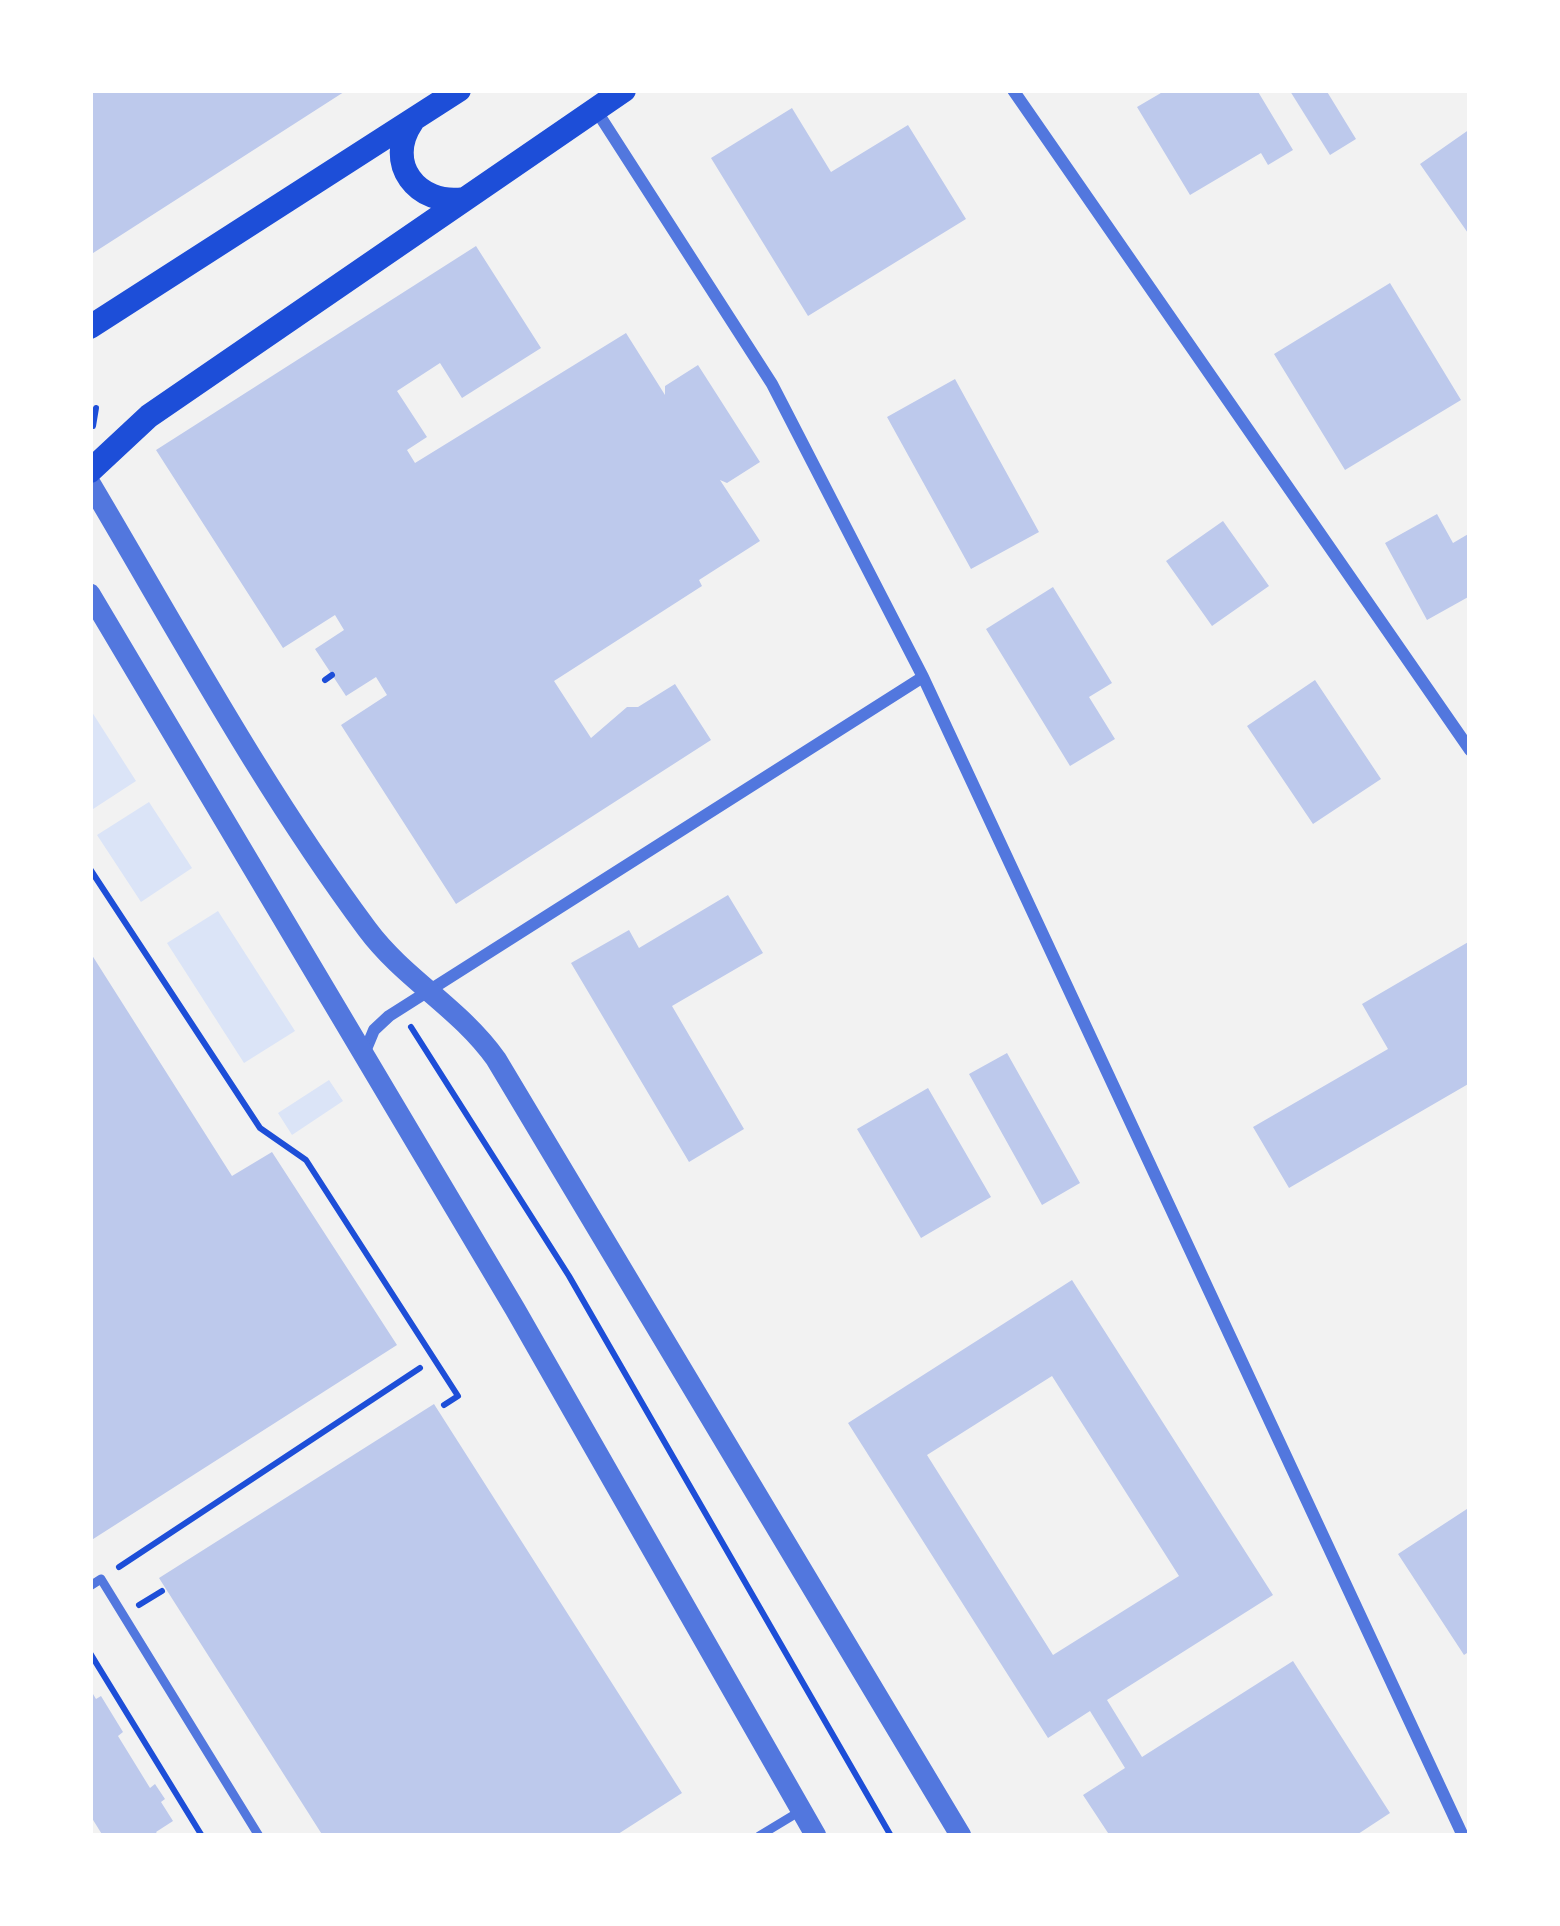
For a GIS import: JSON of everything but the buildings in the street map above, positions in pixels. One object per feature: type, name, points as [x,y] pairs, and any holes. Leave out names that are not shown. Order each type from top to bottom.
[{"type":"main road","points":[[90,327],[459,90]]},
{"type":"main road","points":[[90,471],[148,416],[624,90]]},
{"type":"main road","points":[[414,120],[402,142],[409,179],[439,200],[464,200]]},
{"type":"street","points":[[1013,90],[1470,750]]},
{"type":"street","points":[[596,110],[772,385],[923,677],[1463,1836]]},
{"type":"street","points":[[90,484],[280,801],[368,930],[478,1034],[496,1059],[962,1836]]},
{"type":"street","points":[[90,594],[364,1054],[816,1836]]},
{"type":"street","points":[[364,1054],[374,1030],[400,1009],[923,677]]},
{"type":"lane","points":[[90,1586],[101,1579],[259,1836]]},
{"type":"lane","points":[[759,1836],[802,1810]]},
{"type":"path","points":[[90,868],[260,1128],[306,1160],[458,1396],[444,1405]]},
{"type":"path","points":[[400,1009],[569,1276],[891,1836]]},
{"type":"path","points":[[138,1554],[420,1368]]},
{"type":"path","points":[[90,1653],[202,1836]]},
{"type":"shaded area","points":[[90,709],[136,781],[90,811]]},
{"type":"shaded area","points":[[149,802],[192,868],[141,902],[97,835]]},
{"type":"shaded area","points":[[218,911],[295,1031],[244,1063],[167,943]]},
{"type":"shaded area","points":[[329,1080],[343,1101],[292,1135],[278,1113]]}]
